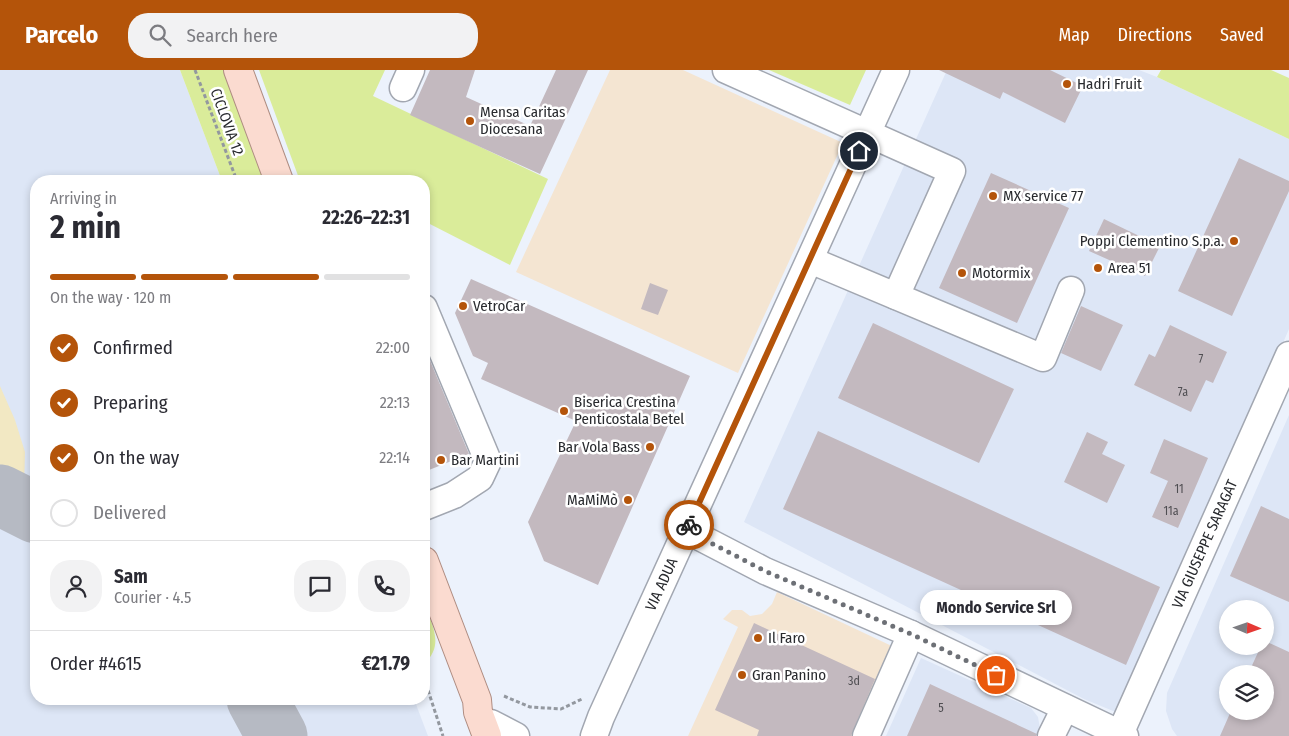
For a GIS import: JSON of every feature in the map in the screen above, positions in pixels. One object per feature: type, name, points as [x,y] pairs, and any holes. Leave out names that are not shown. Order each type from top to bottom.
[{"type":"main road","points":[[238,70],[278,175]]},
{"type":"main road","points":[[430,577],[477,700],[485,710],[491,732]]},
{"type":"street","points":[[726,70],[952,171],[896,296]]},
{"type":"street","name":"VIA ADUA","points":[[576,736],[598,726],[896,70]]},
{"type":"street","points":[[810,260],[1043,358],[1070,290]]},
{"type":"street","points":[[430,339],[488,461],[480,478],[454,495],[430,505]]},
{"type":"street","name":"VIA GIUSEPPE SARAGAT","points":[[1123,735],[1289,355]]},
{"type":"street","points":[[686,530],[765,571],[911,634],[1123,735]]},
{"type":"street","points":[[866,736],[911,634]]},
{"type":"street","points":[[1052,736],[1065,708]]},
{"type":"street","points":[[491,732],[516,736]]},
{"type":"path","name":"CICLOVIA 12","points":[[195,70],[235,175]]},
{"type":"path","points":[[430,696],[443,736]]},
{"type":"shaded area","points":[[0,70],[180,70],[220,175],[30,175],[30,705],[416,705],[428,736],[0,736]]},
{"type":"shaded area","points":[[610,70],[683,70],[843,143],[738,373],[516,272]]},
{"type":"shaded area","points":[[947,70],[1139,70],[1289,139],[1289,329],[1123,711],[1118,713],[1084,699],[744,522]]},
{"type":"shaded area","points":[[1289,415],[1289,736],[1177,736],[1172,729],[1166,711],[1167,693]]},
{"type":"shaded area","points":[[777,592],[896,648],[857,736],[688,736],[738,627],[723,619],[732,610],[742,610],[750,616],[762,614],[772,604]]},
{"type":"shaded area","points":[[921,658],[1031,708],[1038,717],[1040,729],[1036,736],[886,736]]},
{"type":"green space","points":[[180,70],[224,70],[264,175],[220,175]]},
{"type":"green space","points":[[259,70],[385,70],[373,96],[548,179],[510,265],[430,224],[430,175],[298,175]]},
{"type":"green space","points":[[769,70],[866,70],[850,105]]},
{"type":"green space","points":[[1161,70],[1271,70],[1289,78],[1289,139],[1157,77]]},
{"type":"green space","points":[[430,619],[435,635],[434,650],[430,657]]},
{"type":"sand","points":[[0,386],[15,420],[25,452],[24,489],[0,477]]},
{"type":"building","name":"Mensa Caritas Diocesana","points":[[430,70],[475,70],[466,97],[530,126],[556,70],[588,70],[540,174],[410,115]]},
{"type":"building","points":[[939,70],[1050,70],[1083,86],[1065,123],[1003,92],[1000,99]]},
{"type":"building","name":"Poppi Clementino S.p.a.","points":[[1239,158],[1289,181],[1289,191],[1232,316],[1178,291]]},
{"type":"building","points":[[991,173],[1069,208],[1017,323],[939,288]]},
{"type":"building","points":[[1104,219],[1160,246],[1145,276],[1089,251]]},
{"type":"building","points":[[471,279],[690,376],[598,585],[544,561],[528,522],[576,421],[481,379],[488,363],[473,356],[455,313]]},
{"type":"building","points":[[650,283],[668,290],[658,315],[641,309]]},
{"type":"building","points":[[1081,306],[1123,325],[1101,371],[1061,353]]},
{"type":"building","points":[[873,323],[1014,389],[979,463],[838,398]]},
{"type":"building","points":[[1170,325],[1227,352],[1213,383],[1206,380],[1191,412],[1134,385],[1149,354],[1155,357]]},
{"type":"building","points":[[430,360],[469,454],[430,470]]},
{"type":"building","points":[[818,431],[1160,587],[1126,665],[783,509]]},
{"type":"building","points":[[1087,432],[1108,442],[1102,454],[1125,465],[1107,503],[1064,482]]},
{"type":"building","points":[[1164,439],[1208,458],[1178,528],[1152,517],[1168,481],[1150,473]]},
{"type":"building","points":[[1261,506],[1289,519],[1289,602],[1230,576]]},
{"type":"building","points":[[754,623],[875,679],[851,736],[757,736],[759,730],[715,710]]},
{"type":"building","points":[[1274,645],[1289,652],[1289,736],[1220,736],[1227,720],[1274,720],[1274,665],[1252,665],[1257,655],[1274,655]]},
{"type":"building","points":[[930,684],[1037,734],[1036,736],[907,736]]},
{"type":"taxiway","points":[[0,495],[30,510]]},
{"type":"taxiway","points":[[260,705],[277,736]]},
{"type":"way so far","points":[[689,525],[686,530],[765,571],[911,634],[996,675]]},
{"type":"place","name":"Hadri Fruit","points":[[1067,84]]},
{"type":"place","name":"Mensa Caritas Diocesana","points":[[470,121]]},
{"type":"place","name":"MX service 77","points":[[993,196]]},
{"type":"place","name":"Poppi Clementino S.p.a.","points":[[1234,241]]},
{"type":"place","name":"Area 51","points":[[1098,268]]},
{"type":"place","name":"Motormix","points":[[962,273]]},
{"type":"place","name":"VetroCar","points":[[463,306]]},
{"type":"place","name":"Biserica Crestina Penticostala Betel","points":[[564,411]]},
{"type":"place","name":"Bar Vola Bass","points":[[650,447]]},
{"type":"place","name":"Bar Martini","points":[[441,460]]},
{"type":"place","name":"MaMiMò","points":[[628,500]]},
{"type":"place","name":"Il Faro","points":[[758,638]]},
{"type":"place","name":"Gran Panino","points":[[742,675]]},
{"type":"place","name":"Mondo Service Srl","points":[[996,675]]},
{"type":"route","points":[[689,525],[859,151]]}]
